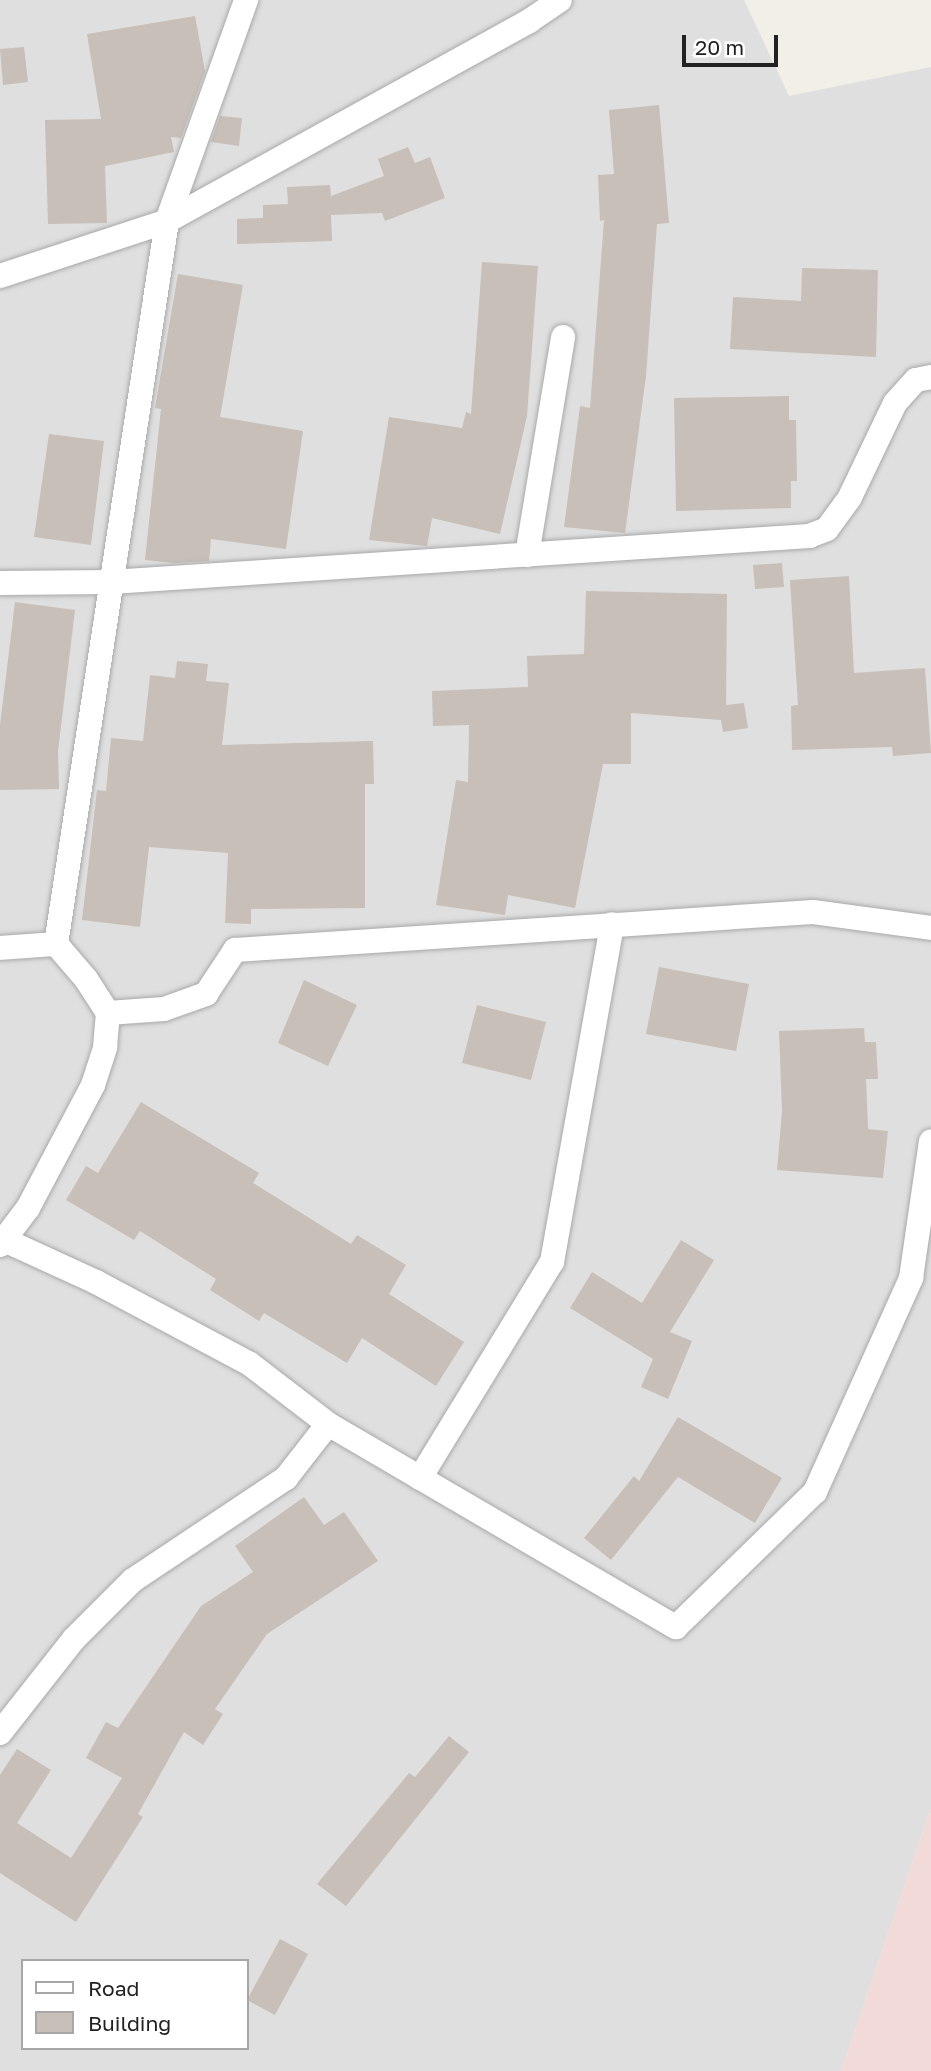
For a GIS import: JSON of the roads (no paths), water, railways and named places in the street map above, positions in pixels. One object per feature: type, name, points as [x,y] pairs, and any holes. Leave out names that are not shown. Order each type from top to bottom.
[{"type":"street","points":[[246,0],[167,221],[56,944],[86,979],[108,1013],[105,1047],[93,1085],[28,1208],[1,1241],[96,1282],[250,1364],[328,1424],[676,1627],[815,1492],[911,1278],[931,1141]]},
{"type":"street","points":[[0,276],[167,221],[528,21],[560,0]]},
{"type":"street","points":[[527,555],[563,337]]},
{"type":"street","points":[[0,583],[111,582],[809,536],[827,529],[850,497],[895,403],[916,380],[931,377]]},
{"type":"street","points":[[108,1013],[164,1009],[206,994],[235,950],[813,912],[931,928]]},
{"type":"street","points":[[420,1478],[552,1262],[612,924]]},
{"type":"street","points":[[0,948],[56,944]]},
{"type":"street","points":[[0,1733],[74,1639],[133,1580],[286,1478],[328,1424]]}]
